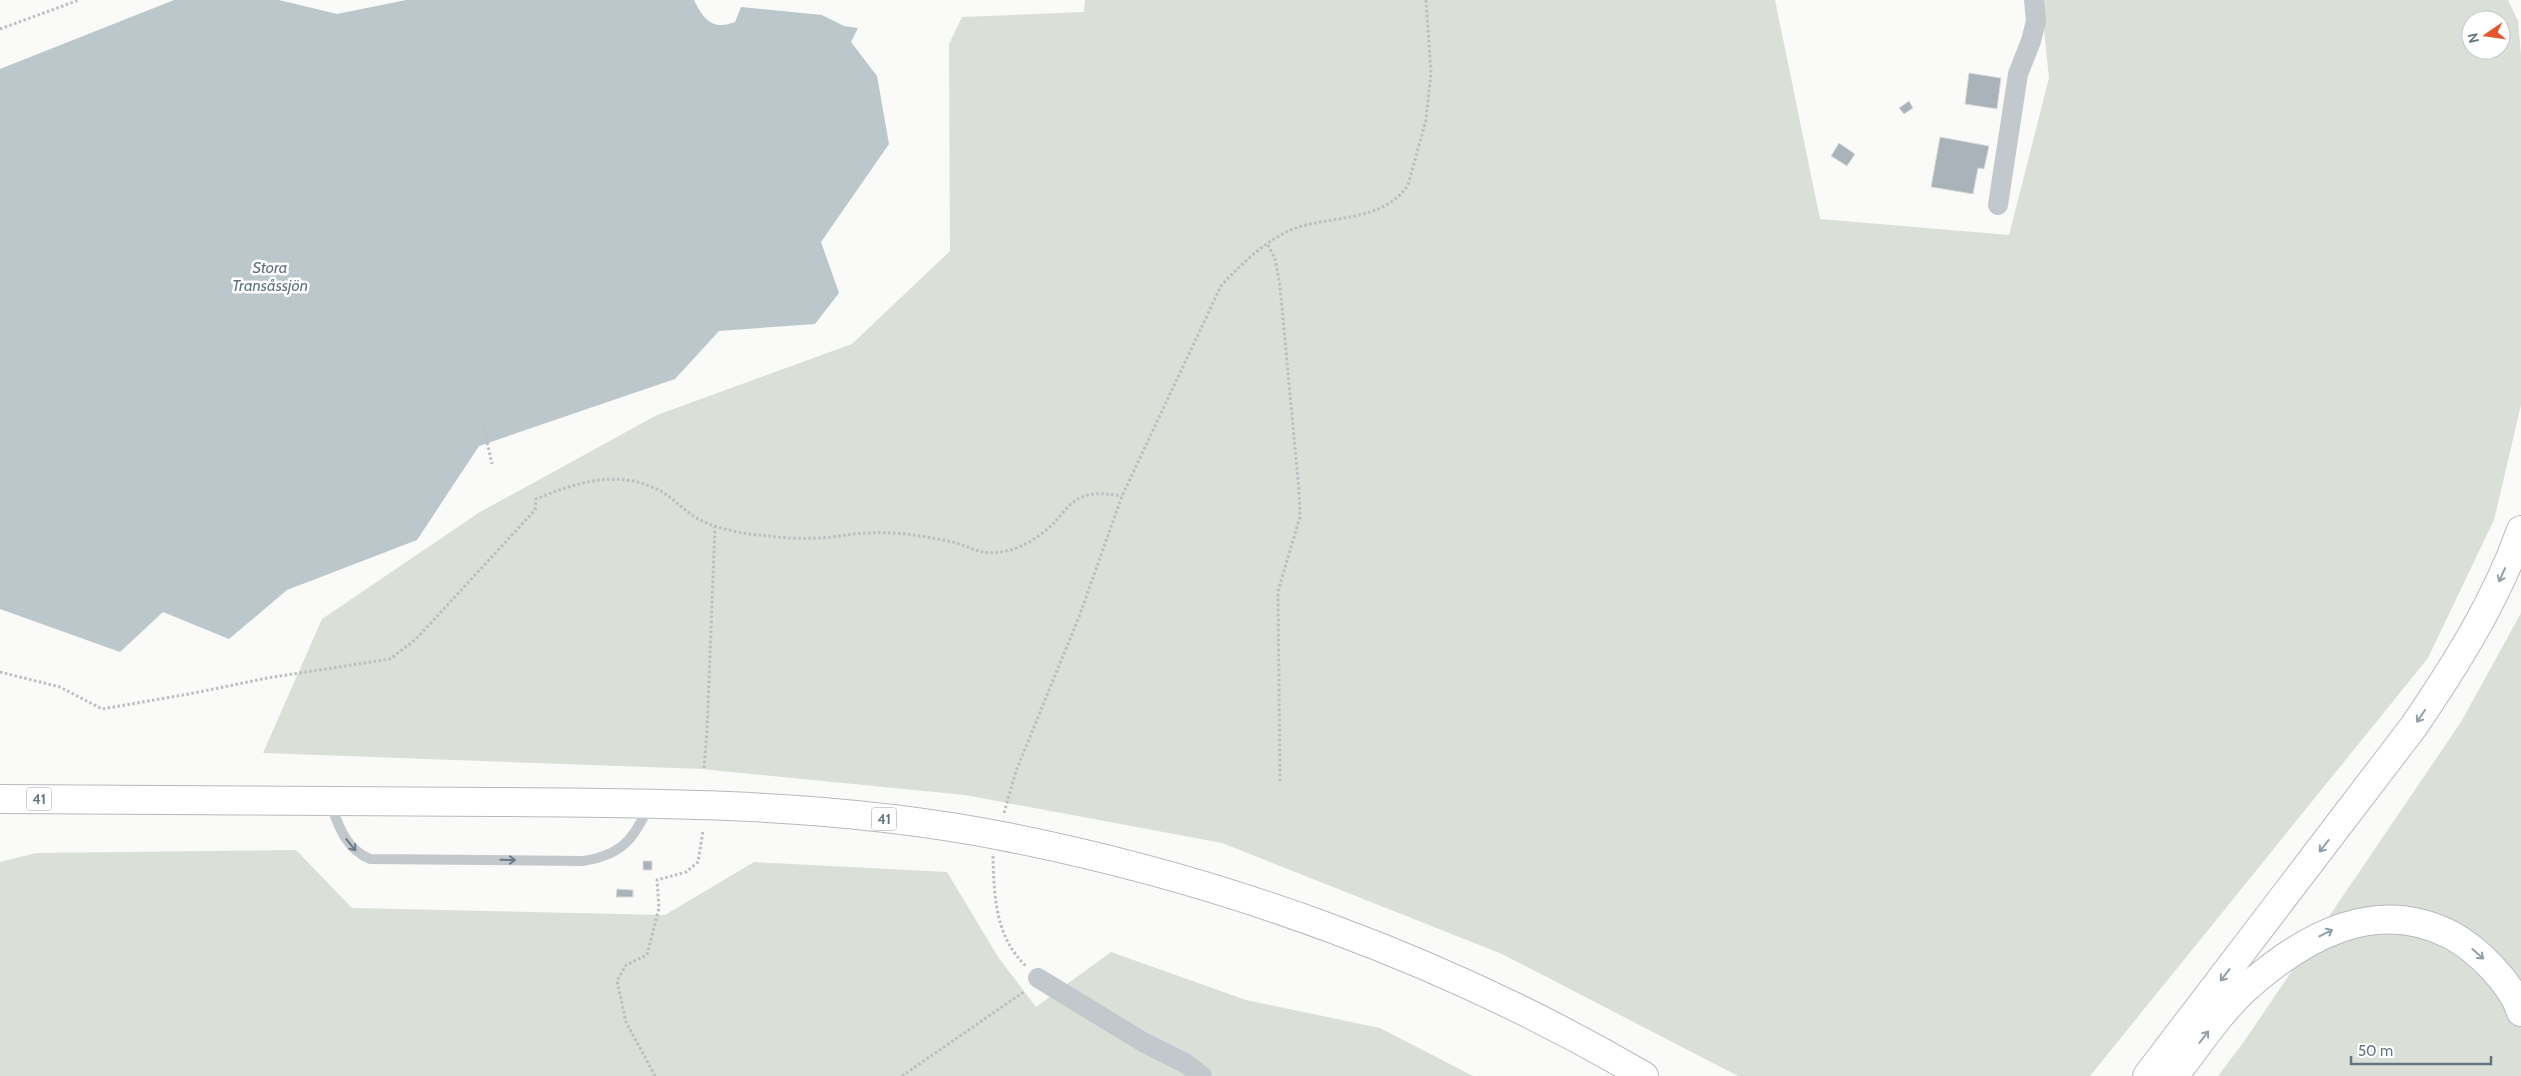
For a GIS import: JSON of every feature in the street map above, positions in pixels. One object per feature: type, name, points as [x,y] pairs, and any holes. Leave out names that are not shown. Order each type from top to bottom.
[{"type":"main road","points":[[2147,1076],[2414,726],[2455,666],[2488,606],[2521,530]]},
{"type":"main road","name":"41","points":[[0,799],[650,803],[776,808],[889,819],[1000,835],[1128,865],[1242,896],[1371,943],[1505,1002],[1644,1076]]},
{"type":"main road","points":[[2174,1076],[2220,1017],[2245,989],[2310,941],[2335,928],[2359,922],[2385,919],[2413,922],[2442,931],[2466,943],[2486,962],[2504,984],[2521,1012]]},
{"type":"street","points":[[1998,205],[2018,74],[2031,41],[2036,21],[2034,0]]},
{"type":"street","points":[[1038,978],[1143,1042],[1185,1063],[1202,1076]]},
{"type":"lane","points":[[330,802],[347,843],[357,854],[370,859],[583,861],[604,858],[618,851],[641,825],[650,803]]},
{"type":"path","points":[[0,29],[79,0]]},
{"type":"path","points":[[1019,960],[997,916],[994,896],[993,856],[1016,771],[1079,617],[1122,496],[1221,286],[1242,263],[1268,244],[1296,228],[1361,214],[1388,204],[1402,193],[1413,174],[1426,120],[1431,73],[1426,0]]},
{"type":"path","points":[[1268,244],[1275,259],[1280,286],[1300,517],[1278,591],[1280,782]]},
{"type":"path","points":[[484,428],[492,464]]},
{"type":"path","points":[[0,672],[60,687],[102,709],[190,694],[267,678],[390,659],[416,639],[535,510],[536,499],[573,484],[606,479],[634,480],[653,487],[675,499],[693,516],[715,526],[766,536],[816,539],[869,533],[906,533],[951,541],[987,554],[1008,551],[1033,540],[1052,524],[1068,506],[1083,496],[1100,493],[1122,496]]},
{"type":"path","points":[[704,768],[715,526]]},
{"type":"path","points":[[655,1076],[626,1022],[617,982],[626,965],[647,956],[659,908],[657,880],[686,872],[698,862],[703,832]]},
{"type":"path","points":[[902,1076],[1031,987],[1038,978]]},
{"type":"shaded area","points":[[1085,0],[1775,0],[1820,219],[2009,235],[2049,78],[2041,0],[2508,0],[2518,21],[2521,56],[2521,405],[2494,520],[2428,658],[2090,1076],[1738,1076],[1502,954],[1222,843],[965,795],[701,769],[263,753],[322,619],[480,512],[657,415],[852,344],[950,251],[949,44],[962,17],[1084,12]]},
{"type":"shaded area","points":[[2521,613],[2521,1076],[2218,1076],[2243,1043],[2461,722]]},
{"type":"shaded area","points":[[296,850],[352,908],[665,915],[754,862],[947,872],[998,957],[1036,1007],[1111,952],[1246,1000],[1380,1028],[1473,1076],[0,1076],[0,862],[36,853]]},
{"type":"water","name":"Stora Transåssjön","points":[[174,0],[279,0],[337,14],[406,0],[694,0],[705,18],[710,22],[721,25],[735,22],[741,7],[822,15],[844,26],[858,28],[851,42],[877,76],[889,144],[821,242],[839,293],[815,324],[719,331],[675,379],[479,446],[417,540],[287,590],[229,639],[163,612],[120,652],[0,609],[0,69]]},
{"type":"building","points":[[1969,73],[2001,78],[1997,109],[1965,104]]},
{"type":"building","points":[[1909,101],[1913,108],[1904,114],[1899,108]]},
{"type":"building","points":[[1940,137],[1989,146],[1984,169],[1978,168],[1973,194],[1931,187]]},
{"type":"building","points":[[1839,143],[1855,154],[1847,166],[1831,156]]},
{"type":"building","points":[[643,861],[652,861],[652,870],[643,870]]},
{"type":"building","points":[[617,889],[633,890],[633,897],[616,897]]}]
